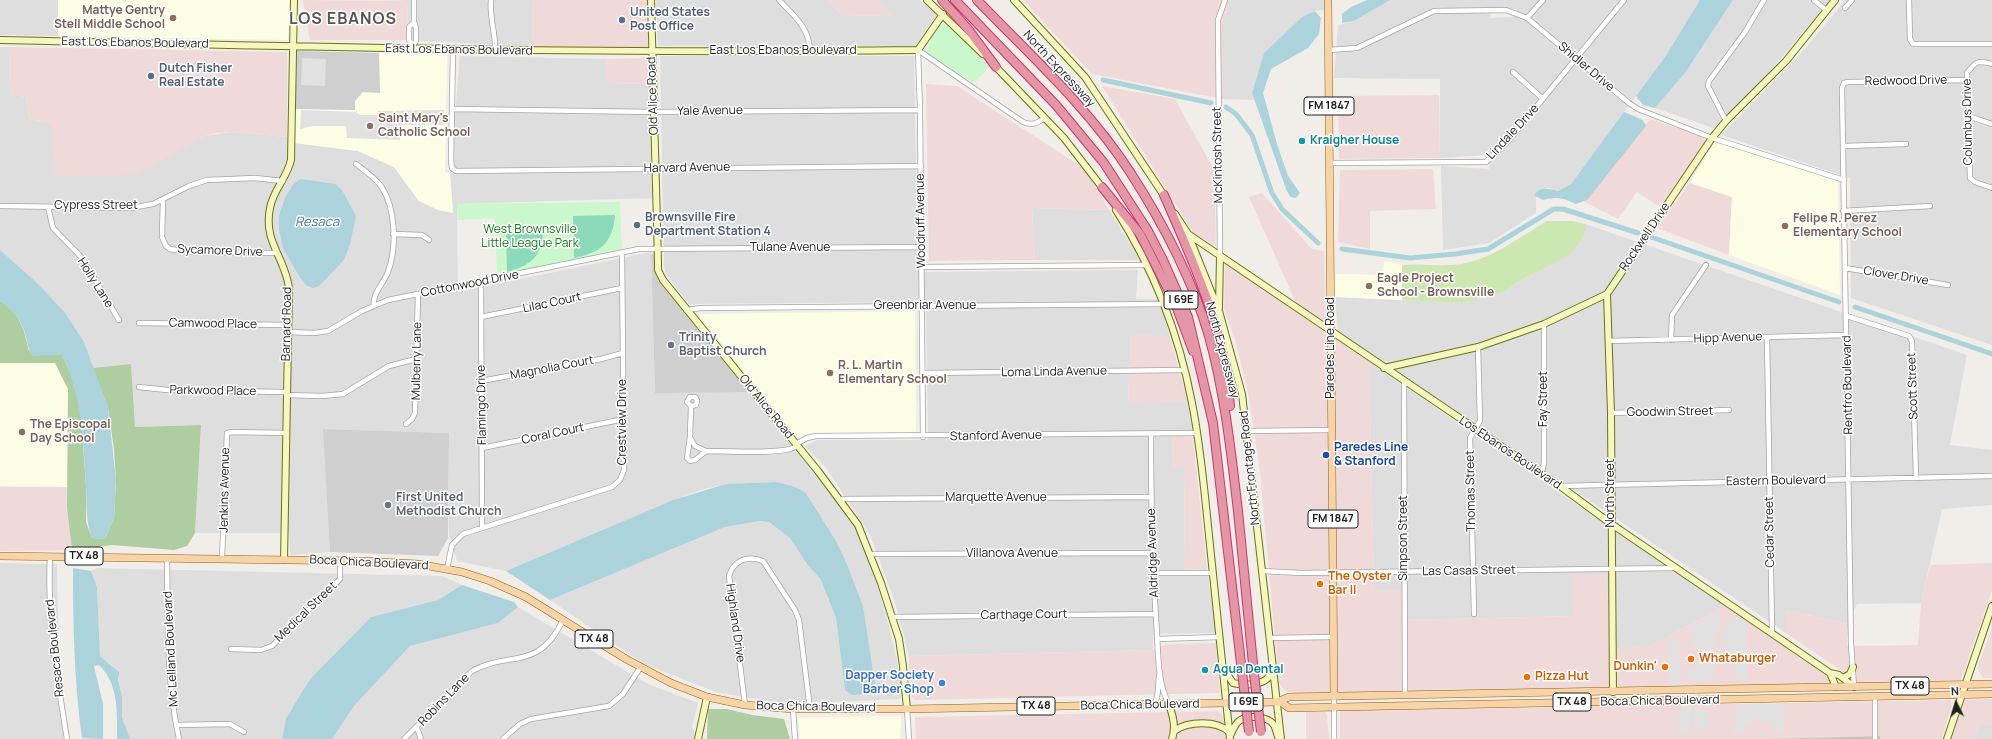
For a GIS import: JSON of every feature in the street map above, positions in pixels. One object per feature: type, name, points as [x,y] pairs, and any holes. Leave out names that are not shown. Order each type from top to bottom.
[{"type":"highway","points":[[942,0],[968,29],[996,67]]},
{"type":"highway","name":"North Expressway","points":[[955,0],[1056,105],[1104,162],[1130,200],[1163,260],[1188,317],[1208,398],[1219,469],[1250,737]]},
{"type":"highway","name":"North Expressway","points":[[977,0],[1071,96],[1103,135],[1130,172],[1163,226],[1178,257],[1199,308],[1209,336],[1223,391],[1230,439],[1254,674],[1262,737]]},
{"type":"highway","points":[[1102,187],[1140,234],[1156,263],[1175,303],[1208,398]]},
{"type":"highway","points":[[1164,195],[1204,288],[1221,342],[1228,379],[1235,486]]},
{"type":"main road","name":"Paredes Line Road","points":[[1328,0],[1334,697]]},
{"type":"main road","name":"Boca Chica Boulevard","points":[[0,556],[222,558],[340,561],[418,564],[448,568],[475,575],[506,587],[563,620],[640,668],[670,683],[707,697],[745,705],[793,709],[1226,704],[1279,702],[1289,697],[1992,684]]},
{"type":"main road","points":[[1618,701],[1618,698],[1622,696],[1688,694],[1693,690]]},
{"type":"main road","points":[[1540,703],[1546,698],[1605,697],[1612,694],[1612,692]]},
{"type":"main road","name":"Boca Chica Boulevard","points":[[1279,702],[1289,708],[1992,694]]},
{"type":"street","name":"Barnard Road","points":[[284,560],[288,279],[276,253],[270,233],[269,213],[272,199],[284,181],[290,160],[294,0]]},
{"type":"street","points":[[413,47],[416,41],[414,0]]},
{"type":"street","points":[[491,0],[490,8],[494,28],[495,51]]},
{"type":"street","name":"Old Alice Road","points":[[650,0],[660,275],[686,310],[841,499],[858,525],[871,554],[893,617],[903,666],[909,739]]},
{"type":"street","points":[[779,0],[804,27],[808,37],[810,52]]},
{"type":"street","points":[[927,0],[996,67],[1045,118],[1085,163],[1126,225],[1147,265],[1164,304],[1177,339],[1185,370],[1197,433],[1230,736]]},
{"type":"street","name":"North Frontage Road","points":[[1014,0],[1085,77],[1164,195],[1188,234],[1219,311],[1242,394],[1269,638],[1279,702],[1280,739]]},
{"type":"street","name":"McKintosh Street","points":[[1219,311],[1218,20],[1225,0]]},
{"type":"street","points":[[1527,18],[1543,0]]},
{"type":"street","name":"Lindale Drive","points":[[1330,163],[1486,162],[1509,140],[1624,0]]},
{"type":"street","points":[[1726,121],[1708,86],[1709,81],[1745,32],[1764,0]]},
{"type":"street","points":[[1814,0],[1826,10]]},
{"type":"street","name":"Rockwell Drive","points":[[1607,294],[1712,138],[1726,121],[1786,61],[1835,0]]},
{"type":"street","points":[[1845,8],[1852,0]]},
{"type":"street","points":[[1910,0],[1910,39],[1913,44],[1992,44]]},
{"type":"street","name":"Shidler Drive","points":[[1329,50],[1357,48],[1434,10],[1506,10],[1527,18],[1638,109],[1712,138],[1844,180]]},
{"type":"street","points":[[943,14],[918,50],[1023,122],[1028,124],[1036,123],[1045,118]]},
{"type":"street","points":[[413,47],[409,40],[409,27],[414,22]]},
{"type":"street","name":"East Los Ebanos Boulevard","points":[[0,40],[293,47],[413,47],[495,51],[810,52],[918,50]]},
{"type":"street","points":[[452,109],[453,50]]},
{"type":"street","name":"Woodruff Avenue","points":[[918,50],[921,166],[923,437]]},
{"type":"street","name":"Columbus Drive","points":[[1992,64],[1982,61],[1974,64],[1967,73],[1970,178],[1975,182],[1992,188]]},
{"type":"street","points":[[1513,72],[1543,99]]},
{"type":"street","name":"Redwood Drive","points":[[1844,83],[1968,80]]},
{"type":"street","name":"Rentfro Boulevard","points":[[1844,83],[1842,88],[1845,146],[1843,210],[1847,316],[1846,335],[1854,687]]},
{"type":"street","name":"Yale Avenue","points":[[452,109],[654,112],[920,110]]},
{"type":"street","name":"Harvard Avenue","points":[[452,109],[451,161],[453,170],[921,166]]},
{"type":"street","points":[[1968,116],[1992,124]]},
{"type":"street","points":[[1845,146],[1906,144]]},
{"type":"street","points":[[356,164],[374,178],[385,193],[390,207],[393,251],[390,265],[382,286],[375,294],[374,305]]},
{"type":"street","name":"Cypress Street","points":[[0,206],[131,208],[146,206],[195,184],[211,179],[255,178],[284,181]]},
{"type":"street","name":"Sycamore Drive","points":[[163,199],[162,237],[166,246],[170,249],[189,252],[276,253]]},
{"type":"street","name":"Holly Lane","points":[[48,206],[53,228],[82,258],[119,320]]},
{"type":"street","points":[[1843,210],[1930,206]]},
{"type":"street","points":[[393,234],[422,235],[429,240]]},
{"type":"street","name":"Los Ebanos Boulevard","points":[[1188,234],[1541,475],[1560,486],[1610,523],[1830,672],[1843,678],[1854,687]]},
{"type":"street","name":"Tulane Avenue","points":[[658,249],[922,247]]},
{"type":"street","name":"Cottonwood Drive","points":[[288,332],[303,334],[328,331],[374,305],[418,294],[622,253],[658,249]]},
{"type":"street","name":"Crestview Drive","points":[[448,568],[455,540],[462,534],[612,487],[620,480],[624,470],[622,253]]},
{"type":"street","points":[[922,267],[1147,265]]},
{"type":"street","points":[[1671,340],[1672,315],[1706,265]]},
{"type":"street","name":"Clover Drive","points":[[1845,268],[1948,284]]},
{"type":"street","name":"Flamingo Drive","points":[[481,282],[482,528]]},
{"type":"street","name":"Lilac Court","points":[[481,317],[622,288]]},
{"type":"street","name":"Mulberry Lane","points":[[406,424],[416,413],[418,294]]},
{"type":"street","points":[[1384,368],[1478,347],[1544,324],[1607,294]]},
{"type":"street","name":"North Street","points":[[1607,294],[1611,413],[1610,523],[1612,570],[1612,692]]},
{"type":"street","name":"Greenbriar Avenue","points":[[686,310],[701,308],[1164,304]]},
{"type":"street","name":"Scott Street","points":[[1847,316],[1908,336],[1912,341],[1916,478]]},
{"type":"street","name":"Camwood Place","points":[[139,323],[288,325]]},
{"type":"street","name":"Fay Street","points":[[1541,475],[1544,463],[1544,324]]},
{"type":"street","name":"Hipp Avenue","points":[[1609,341],[1846,335]]},
{"type":"street","name":"Cedar Street","points":[[1766,337],[1772,632]]},
{"type":"street","name":"Thomas Street","points":[[1474,614],[1470,438],[1480,421],[1478,347]]},
{"type":"street","name":"Magnolia Court","points":[[481,381],[601,359],[623,353]]},
{"type":"street","name":"Parkwood Place","points":[[139,387],[167,390],[286,393],[322,396],[343,394],[389,366],[416,359]]},
{"type":"street","name":"Loma Linda Avenue","points":[[923,373],[1185,370]]},
{"type":"street","name":"Simpson Street","points":[[1404,381],[1405,695]]},
{"type":"street","points":[[690,437],[696,446],[706,451],[695,460],[688,460],[687,455],[690,437],[691,406]]},
{"type":"street","name":"Goodwin Street","points":[[1611,413],[1729,410]]},
{"type":"street","name":"Coral Court","points":[[482,448],[624,419]]},
{"type":"street","points":[[1247,431],[1331,430]]},
{"type":"street","name":"Jenkins Avenue","points":[[222,558],[227,434],[232,432],[286,433]]},
{"type":"street","name":"Stanford Avenue","points":[[706,451],[791,450],[811,437],[1197,433]]},
{"type":"street","name":"Aldridge Avenue","points":[[1151,434],[1152,574],[1160,672],[1164,696],[1169,704]]},
{"type":"street","name":"Eastern Boulevard","points":[[1560,486],[1992,476]]},
{"type":"street","name":"Marquette Avenue","points":[[841,499],[1151,497]]},
{"type":"street","name":"Villanova Avenue","points":[[871,554],[1152,553]]},
{"type":"street","name":"Resaca Boulevard","points":[[50,556],[50,607],[53,648],[67,739]]},
{"type":"street","name":"Mc Lelland Boulevard","points":[[168,558],[168,640],[176,725],[179,739]]},
{"type":"street","name":"Highland Drive","points":[[745,705],[729,576],[736,563],[745,558],[755,558],[763,561],[795,610],[801,633],[810,709]]},
{"type":"street","name":"Medical Street","points":[[231,650],[261,650],[272,646],[340,579],[340,561]]},
{"type":"street","name":"Las Casas Street","points":[[1262,571],[1301,573],[1334,571],[1404,572],[1677,568]]},
{"type":"street","points":[[1152,574],[1213,573]]},
{"type":"street","points":[[1947,739],[1992,606]]},
{"type":"street","name":"Carthage Court","points":[[893,617],[1156,614]]},
{"type":"street","name":"Robins Lane","points":[[404,739],[417,728],[432,710],[472,671],[483,665],[519,659],[532,655],[544,648],[560,628],[563,620]]},
{"type":"street","points":[[1157,639],[1220,637]]},
{"type":"street","points":[[1269,638],[1334,637]]},
{"type":"street","points":[[1223,666],[1230,680],[1237,684],[1264,682],[1271,676],[1273,667]]},
{"type":"street","points":[[1843,678],[1850,674],[1853,667]]},
{"type":"street","points":[[503,739],[520,724],[531,719],[609,706],[623,694],[640,668]]},
{"type":"street","name":"Aldridge Avenue","points":[[1154,704],[1158,695],[1157,680],[1160,672]]},
{"type":"street","points":[[1830,672],[1835,679],[1836,687]]},
{"type":"street","points":[[1874,696],[1875,739]]},
{"type":"street","points":[[698,739],[707,697]]},
{"type":"street","points":[[1334,697],[1334,739]]},
{"type":"street","points":[[1169,704],[1174,731],[1172,739]]},
{"type":"street","points":[[793,709],[795,739]]},
{"type":"street","points":[[1230,736],[1239,721],[1246,718],[1259,717],[1274,725],[1280,739]]},
{"type":"street","points":[[176,725],[230,724],[244,732]]},
{"type":"street","points":[[1174,731],[1181,727],[1210,724],[1222,726],[1230,736]]},
{"type":"street","points":[[417,728],[421,739]]},
{"type":"shaded area","points":[[0,0],[58,0],[58,36],[0,35]]},
{"type":"shaded area","name":"Mattye Gentry Stell Middle School","points":[[58,0],[289,0],[288,40],[58,36]]},
{"type":"shaded area","points":[[303,0],[408,1],[407,40],[310,40]]},
{"type":"shaded area","points":[[374,0],[532,0],[533,47],[407,40],[408,1]]},
{"type":"shaded area","points":[[532,0],[647,0],[648,48],[533,47]]},
{"type":"shaded area","points":[[656,0],[828,0],[843,16],[892,15],[878,0],[919,0],[937,14],[915,46],[658,46]]},
{"type":"shaded area","points":[[828,0],[878,0],[893,15],[843,16]]},
{"type":"shaded area","points":[[1023,0],[1231,0],[1223,21],[1223,99],[1092,74]]},
{"type":"shaded area","points":[[1231,0],[1324,0],[1324,10],[1315,11],[1302,17],[1264,53],[1252,93],[1254,100],[1223,99],[1223,21]]},
{"type":"shaded area","points":[[1390,0],[1700,0],[1665,57],[1571,184],[1558,191],[1548,188],[1536,192],[1536,213],[1489,243],[1443,250],[1441,166],[1489,169],[1489,155],[1440,158],[1440,79],[1334,78],[1338,25],[1354,21]],"holes":[[[1492,8],[1517,9],[1513,17],[1490,18]]]},
{"type":"shaded area","points":[[1733,0],[1830,0],[1768,74],[1716,129],[1655,108],[1685,73]]},
{"type":"shaded area","points":[[1845,0],[1992,0],[1992,345],[1851,298],[1850,178],[1721,135],[1805,49]]},
{"type":"shaded area","points":[[0,47],[9,47],[10,94],[26,97],[29,119],[51,123],[205,136],[231,132],[287,137],[295,143],[358,151],[394,167],[419,201],[453,213],[450,174],[460,56],[606,59],[607,83],[649,84],[652,198],[457,204],[458,292],[651,252],[655,392],[749,392],[817,475],[856,524],[872,568],[889,626],[901,678],[902,692],[900,699],[836,702],[772,702],[716,692],[644,664],[550,600],[725,527],[759,521],[769,522],[790,538],[807,564],[821,580],[836,618],[845,690],[875,683],[863,606],[847,564],[836,541],[806,493],[777,482],[726,484],[701,490],[673,500],[506,571],[457,561],[449,534],[449,433],[324,429],[330,552],[290,555],[289,533],[195,533],[201,425],[135,427],[131,364],[93,368],[84,342],[0,250]]},
{"type":"shaded area","points":[[9,47],[287,52],[287,137],[231,132],[218,133],[205,136],[134,175],[55,176],[51,123],[29,119],[26,97],[10,94]]},
{"type":"shaded area","points":[[297,51],[379,53],[380,93],[363,92],[355,101],[355,110],[295,109]]},
{"type":"shaded area","name":"Saint Mary's Catholic School","points":[[379,53],[447,56],[445,172],[450,174],[453,213],[438,210],[419,201],[394,167],[358,151],[294,143],[295,109],[354,110],[355,101],[363,92],[379,92]]},
{"type":"shaded area","points":[[660,56],[914,56],[918,272],[1138,270],[1136,299],[1159,299],[1170,337],[1131,335],[1128,403],[1188,401],[1192,430],[1172,431],[1173,468],[1184,468],[1185,570],[1207,569],[1216,633],[1153,634],[1153,650],[909,656],[894,599],[870,535],[827,469],[805,446],[817,440],[928,440],[926,302],[689,304],[666,274],[664,266]]},
{"type":"shaded area","points":[[302,58],[326,59],[325,86],[301,85]]},
{"type":"shaded area","points":[[649,58],[649,84],[607,83],[606,59]]},
{"type":"shaded area","points":[[926,84],[957,86],[1085,169],[1109,210],[1032,208],[1035,260],[929,261]]},
{"type":"shaded area","points":[[1102,86],[1175,99],[1214,170],[1216,246],[1194,234]]},
{"type":"shaded area","points":[[1439,95],[1440,158],[1339,159],[1338,96]]},
{"type":"shaded area","points":[[301,110],[356,112],[360,115],[377,115],[378,111],[444,110],[444,125],[401,125],[400,140],[347,138],[346,126],[313,126],[300,129]]},
{"type":"shaded area","points":[[1650,119],[1699,135],[1706,141],[1660,207],[1637,192],[1618,219],[1583,201]]},
{"type":"shaded area","name":"Felipe R. Perez Elementary School","points":[[1715,141],[1838,182],[1840,295],[1729,255],[1732,197],[1690,183]]},
{"type":"shaded area","points":[[1433,169],[1436,209],[1370,211],[1370,249],[1338,242],[1340,170]]},
{"type":"shaded area","points":[[1690,183],[1732,197],[1729,255],[1657,228]]},
{"type":"shaded area","points":[[1262,193],[1312,249],[1324,251],[1326,323],[1296,303],[1249,197]]},
{"type":"shaded area","points":[[1032,208],[1109,210],[1140,260],[1035,260]]},
{"type":"shaded area","points":[[1585,224],[1967,355],[1950,445],[1992,450],[1992,505],[1942,509],[1921,603],[1857,604],[1848,624],[1786,610],[1786,633],[1338,331],[1335,297],[1463,303],[1504,292],[1519,281],[1544,268],[1585,233]]},
{"type":"shaded area","points":[[654,253],[656,274],[661,283],[749,392],[655,393],[651,254]]},
{"type":"shaded area","name":"Eagle Project School - Brownsville","points":[[1384,261],[1402,265],[1402,300],[1335,297],[1336,274],[1383,275]]},
{"type":"shaded area","points":[[1225,263],[1369,362],[1374,589],[1402,591],[1403,620],[1573,616],[1572,575],[1606,574],[1611,649],[1652,645],[1725,606],[1833,680],[1827,684],[1405,692],[1295,693],[1285,691],[1279,683],[1260,472],[1248,392],[1235,340],[1224,309]]},
{"type":"shaded area","name":"R. L. Martin Elementary School","points":[[915,311],[916,433],[804,434],[798,436],[790,429],[700,317],[701,314]]},
{"type":"shaded area","points":[[1131,334],[1170,337],[1188,401],[1128,404]]},
{"type":"shaded area","points":[[1369,362],[1725,606],[1652,645],[1611,650],[1606,574],[1573,616],[1403,620],[1374,590]]},
{"type":"shaded area","points":[[0,363],[55,363],[68,389],[75,487],[0,486]]},
{"type":"shaded area","points":[[323,429],[449,433],[448,538],[438,556],[330,552]]},
{"type":"shaded area","points":[[1172,430],[1192,430],[1207,569],[1185,570],[1184,468],[1173,468]]},
{"type":"shaded area","points":[[0,487],[75,487],[72,550],[0,551]]},
{"type":"shaded area","points":[[0,563],[57,564],[59,663],[70,739],[0,739]]},
{"type":"shaded area","points":[[1992,563],[1992,590],[1961,680],[1862,685],[1786,633],[1786,610],[1848,624],[1847,646],[1918,645],[1921,603],[1930,565]]},
{"type":"shaded area","points":[[97,568],[442,576],[462,585],[438,600],[371,617],[312,677],[286,719],[282,739],[130,739],[122,717],[122,696],[118,675],[113,666],[100,656],[97,587],[91,571]]},
{"type":"shaded area","points":[[518,607],[648,684],[698,703],[692,726],[696,739],[332,739],[354,706],[410,646],[498,623]]},
{"type":"shaded area","points":[[1720,612],[1719,629],[1714,632],[1714,677],[1708,678],[1707,618]]},
{"type":"shaded area","points":[[1735,616],[1746,623],[1746,680],[1736,681],[1735,655],[1727,655],[1726,651],[1723,651],[1722,625],[1728,625]]},
{"type":"shaded area","points":[[1706,620],[1707,680],[1687,679],[1687,670],[1697,670],[1697,645],[1692,644],[1692,627]]},
{"type":"shaded area","points":[[1992,628],[1992,678],[1983,678],[1977,668]]},
{"type":"shaded area","points":[[1668,639],[1679,642],[1680,684],[1670,685]]},
{"type":"shaded area","points":[[1216,643],[1220,693],[915,700],[912,698],[910,692],[909,656],[1153,650],[1167,644]]},
{"type":"shaded area","points":[[1992,699],[1992,726],[1978,726],[1974,739],[1951,739],[1965,700]]},
{"type":"shaded area","points":[[1950,700],[1952,705],[1941,739],[1880,739],[1880,736],[1766,739],[1340,739],[1340,711]]},
{"type":"shaded area","points":[[1783,704],[1784,732],[1773,732],[1773,723],[1763,723],[1763,719],[1751,719],[1751,724],[1744,724],[1744,733],[1733,733],[1733,710],[1738,710],[1738,705]]},
{"type":"shaded area","points":[[1682,706],[1691,706],[1691,734],[1679,734],[1679,709],[1682,709]]},
{"type":"shaded area","points":[[1692,710],[1708,710],[1709,729],[1693,729]]},
{"type":"shaded area","points":[[1218,711],[1223,717],[1226,739],[916,739],[915,717]]},
{"type":"shaded area","points":[[1306,712],[1325,712],[1327,716],[1329,739],[1306,739]]},
{"type":"shaded area","points":[[901,716],[900,739],[800,739],[798,718]]},
{"type":"shaded area","points":[[1978,726],[1992,726],[1992,739],[1974,739]]},
{"type":"shaded area","points":[[1880,736],[1880,739],[1766,739]]},
{"type":"green space","points":[[939,25],[950,25],[990,67],[973,83],[925,52]]},
{"type":"green space","name":"West Brownsville Little League Park","points":[[620,202],[622,253],[497,278],[495,218],[458,220],[457,204]]},
{"type":"green space","points":[[615,215],[614,225],[608,240],[604,245],[598,250],[574,258],[573,216]]},
{"type":"green space","points":[[1547,221],[1573,221],[1585,224],[1585,233],[1579,244],[1568,256],[1519,281],[1504,292],[1463,303],[1402,300],[1402,265],[1454,265],[1472,261],[1506,247]]},
{"type":"green space","points":[[543,233],[540,248],[533,259],[522,267],[507,272],[506,234]]},
{"type":"green space","points":[[0,301],[13,311],[17,317],[23,329],[29,351],[62,355],[73,378],[81,415],[86,486],[86,522],[92,538],[105,539],[114,518],[116,480],[114,449],[108,408],[93,368],[131,364],[135,427],[201,425],[195,533],[187,546],[174,550],[112,545],[72,550],[67,507],[68,389],[55,363],[0,363]]},
{"type":"green space","points":[[708,709],[727,709],[752,715],[784,719],[790,739],[707,739]]},
{"type":"water","points":[[1367,0],[1390,0],[1354,21],[1342,23],[1342,14],[1351,7]]},
{"type":"water","points":[[1700,0],[1733,0],[1685,73],[1655,108],[1643,105],[1636,96],[1665,57]]},
{"type":"water","points":[[1315,11],[1321,18],[1319,34],[1308,48],[1271,69],[1263,93],[1277,144],[1288,176],[1300,193],[1296,198],[1290,197],[1286,189],[1252,93],[1264,53],[1302,17]]},
{"type":"water","points":[[1624,112],[1643,120],[1646,126],[1587,200],[1576,204],[1560,198],[1543,200],[1535,196],[1536,192],[1541,189],[1558,191],[1571,184]]},
{"type":"water","name":"Resaca","points":[[301,179],[335,184],[342,190],[356,216],[350,244],[344,260],[319,286],[313,288],[306,285],[299,276],[283,248],[279,229],[279,216],[285,198],[294,183]]},
{"type":"water","points":[[0,250],[38,284],[65,313],[84,342],[108,408],[116,480],[114,518],[105,539],[92,538],[88,524],[84,451],[80,418],[78,402],[69,370],[62,355],[33,356],[23,328],[18,319],[8,307],[0,301]]},
{"type":"water","points":[[777,482],[795,487],[806,493],[836,541],[847,564],[863,606],[875,683],[870,694],[852,695],[845,690],[836,618],[821,580],[807,564],[790,538],[769,522],[759,521],[725,527],[550,600],[506,571],[673,500],[726,484]]},
{"type":"water","points":[[73,568],[91,571],[97,587],[100,656],[119,672],[118,679],[122,696],[122,717],[130,739],[117,739],[116,699],[106,673],[99,665],[94,666],[103,704],[103,739],[82,738],[74,653]]},
{"type":"water","points":[[462,585],[514,602],[518,607],[498,623],[410,646],[354,706],[332,739],[282,739],[286,719],[312,677],[371,617],[438,600]]},
{"type":"waterway","points":[[1103,80],[1211,103]]},
{"type":"waterway","points":[[1226,107],[1236,114],[1252,135],[1272,193],[1282,209],[1318,243]]},
{"type":"waterway","points":[[1342,249],[1410,258],[1488,249],[1554,209],[1563,209],[1638,233]]},
{"type":"waterway","points":[[1651,237],[1839,302]]},
{"type":"waterway","points":[[1855,307],[1992,354]]},
{"type":"place","name":"Mattye Gentry Stell Middle School","points":[[173,18]]},
{"type":"place","name":"United States Post Office","points":[[622,20]]},
{"type":"place","name":"Dutch Fisher Real Estate","points":[[151,76]]},
{"type":"place","name":"Saint Mary's Catholic School","points":[[370,126]]},
{"type":"place","name":"Kraigher House","points":[[1302,141]]},
{"type":"place","name":"Brownsville Fire Department Station 4","points":[[637,225]]},
{"type":"place","name":"Felipe R. Perez Elementary School","points":[[1785,226]]},
{"type":"place","name":"Eagle Project School - Brownsville","points":[[1369,286]]},
{"type":"place","name":"Trinity Baptist Church","points":[[671,345]]},
{"type":"place","name":"R. L. Martin Elementary School","points":[[830,373]]},
{"type":"place","name":"The Episcopal Day School","points":[[22,432]]},
{"type":"place","name":"Paredes Line & Stanford","points":[[1326,455]]},
{"type":"place","name":"First United Methodist Church","points":[[388,505]]},
{"type":"place","name":"The Oyster Bar ll","points":[[1320,584]]},
{"type":"place","name":"Whataburger","points":[[1691,659]]},
{"type":"place","name":"Dunkin'","points":[[1665,667]]},
{"type":"place","name":"Agua Dental","points":[[1205,670]]},
{"type":"place","name":"Pizza Hut","points":[[1527,677]]},
{"type":"place","name":"Dapper Society Barber Shop","points":[[942,683]]},
{"type":"district","name":"LOS EBANOS","points":[[343,20]]}]
